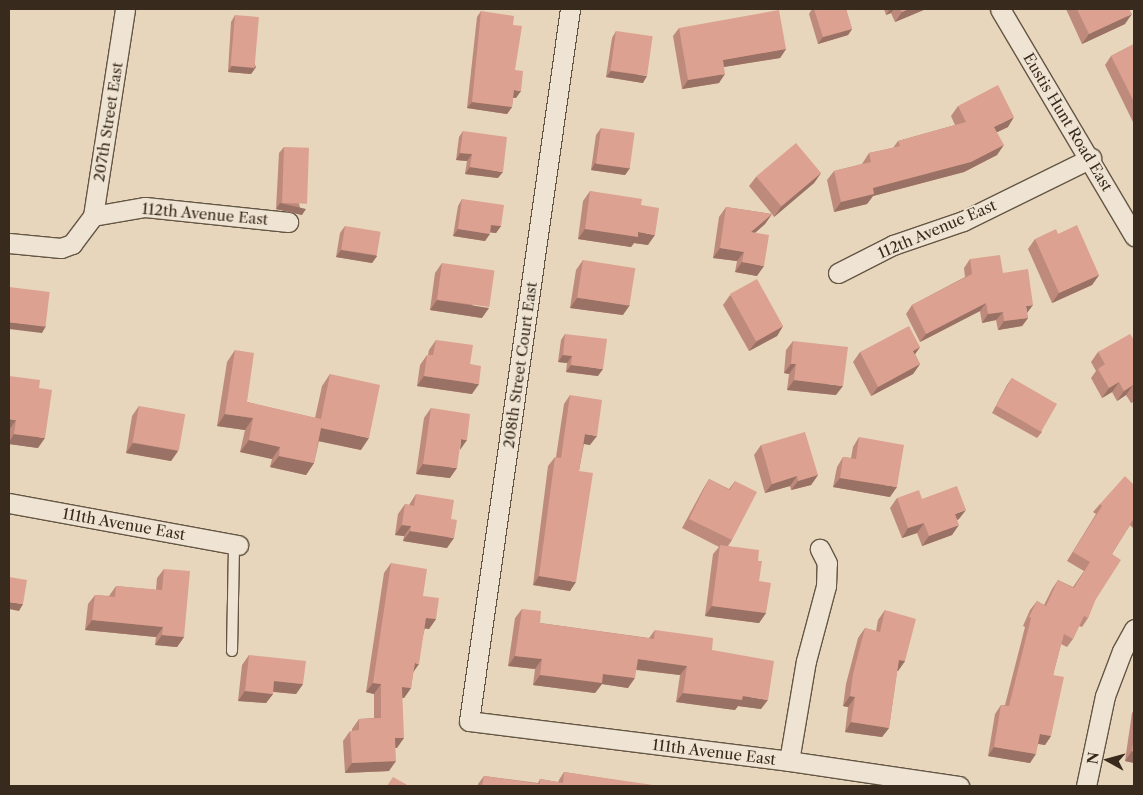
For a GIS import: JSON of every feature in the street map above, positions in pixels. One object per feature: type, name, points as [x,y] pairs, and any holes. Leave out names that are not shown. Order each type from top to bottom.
[{"type":"street","name":"207th Street East","points":[[9,243],[61,248],[72,244],[93,216],[125,9]]},
{"type":"street","name":"208th Street Court East","points":[[469,721],[570,9]]},
{"type":"street","name":"Eustis Hunt Road East","points":[[1000,9],[1090,158],[1134,236]]},
{"type":"street","name":"112th Avenue East","points":[[838,273],[893,244],[963,221],[1090,158]]},
{"type":"street","name":"112th Avenue East","points":[[93,216],[145,207],[288,222]]},
{"type":"street","name":"111th Avenue East","points":[[9,503],[236,544]]},
{"type":"street","points":[[789,761],[806,661],[826,586],[827,563],[820,549]]},
{"type":"street","points":[[1086,786],[1105,696],[1122,651],[1134,629]]},
{"type":"street","name":"111th Avenue East","points":[[469,721],[789,761],[959,786]]},
{"type":"lane","points":[[232,651],[236,544]]},
{"type":"building","points":[[814,9],[846,9],[852,29],[823,37]]},
{"type":"building","points":[[1077,9],[1129,9],[1132,14],[1089,34]]},
{"type":"building","points":[[779,10],[786,49],[723,60],[725,74],[688,80],[679,28]]},
{"type":"building","points":[[481,11],[514,16],[513,25],[522,26],[515,70],[523,71],[521,91],[514,90],[512,107],[472,102]]},
{"type":"building","points":[[235,15],[259,17],[254,68],[231,66]]},
{"type":"building","points":[[616,31],[653,36],[647,76],[610,71]]},
{"type":"building","points":[[1134,44],[1134,102],[1111,56]]},
{"type":"building","points":[[998,85],[1014,117],[994,127],[1004,145],[971,162],[873,188],[874,194],[841,202],[834,171],[871,162],[869,153],[900,146],[898,141],[966,122],[958,106]]},
{"type":"building","points":[[601,128],[635,133],[630,168],[596,164]]},
{"type":"building","points":[[463,131],[507,137],[503,172],[470,167],[472,154],[460,153]]},
{"type":"building","points":[[796,143],[821,173],[781,206],[756,176]]},
{"type":"building","points":[[284,147],[309,148],[307,204],[282,203]]},
{"type":"building","points":[[590,191],[642,199],[641,205],[659,208],[655,235],[638,232],[638,237],[585,229]]},
{"type":"building","points":[[462,199],[504,205],[501,226],[491,225],[490,234],[458,229]]},
{"type":"building","points":[[726,207],[772,214],[751,232],[769,235],[764,266],[742,262],[744,252],[720,248]]},
{"type":"building","points":[[1077,225],[1099,275],[1059,293],[1035,239],[1056,229],[1058,234]]},
{"type":"building","points":[[345,226],[381,232],[377,255],[341,250]]},
{"type":"building","points":[[1000,255],[1003,273],[1028,269],[1033,305],[1026,306],[1028,318],[1004,321],[1003,312],[988,314],[986,303],[926,334],[912,305],[972,274],[970,259]]},
{"type":"building","points":[[583,260],[635,268],[629,306],[577,298]]},
{"type":"building","points":[[442,263],[494,270],[489,307],[437,300]]},
{"type":"building","points":[[757,279],[783,326],[756,341],[730,294]]},
{"type":"building","points":[[9,287],[50,292],[45,327],[9,322]]},
{"type":"building","points":[[909,326],[920,347],[913,351],[920,364],[878,387],[860,352]]},
{"type":"building","points":[[565,334],[607,339],[603,369],[571,365],[572,356],[563,355]]},
{"type":"building","points":[[1130,334],[1134,340],[1134,387],[1133,385],[1124,391],[1119,382],[1109,388],[1098,369],[1105,364],[1098,352]]},
{"type":"building","points":[[436,340],[473,345],[470,364],[481,366],[479,384],[424,376],[427,355],[433,355]]},
{"type":"building","points":[[793,341],[848,347],[843,386],[794,380],[796,364],[791,364]]},
{"type":"building","points":[[235,350],[254,353],[247,402],[321,419],[330,374],[380,385],[369,438],[321,428],[314,463],[279,456],[280,447],[249,440],[253,418],[225,414]]},
{"type":"building","points":[[9,376],[40,380],[39,388],[52,390],[45,438],[14,434],[16,420],[9,419]]},
{"type":"building","points":[[1012,378],[1057,404],[1041,432],[996,406]]},
{"type":"building","points":[[570,395],[602,400],[597,436],[585,434],[579,471],[593,473],[576,582],[539,576],[555,457],[561,458]]},
{"type":"building","points":[[139,406],[185,414],[179,451],[133,442]]},
{"type":"building","points":[[431,408],[470,414],[467,440],[461,439],[457,468],[423,464]]},
{"type":"building","points":[[805,432],[818,475],[798,481],[797,476],[772,484],[761,445]]},
{"type":"building","points":[[859,437],[904,445],[897,487],[840,478],[843,457],[856,459]]},
{"type":"building","points":[[1125,476],[1134,485],[1134,518],[1112,554],[1121,560],[1096,599],[1088,618],[1084,616],[1073,639],[1064,634],[1053,675],[1064,677],[1051,736],[1040,734],[1036,754],[994,747],[1001,705],[1009,706],[1031,618],[1029,617],[1037,601],[1046,606],[1058,580],[1074,588],[1090,562],[1073,552],[1102,506],[1100,504]]},
{"type":"building","points":[[709,479],[730,490],[735,481],[757,492],[732,540],[689,519]]},
{"type":"building","points":[[957,486],[966,510],[955,514],[959,525],[929,536],[924,523],[908,528],[897,498],[919,490],[922,499]]},
{"type":"building","points":[[416,494],[454,500],[451,519],[457,520],[454,538],[410,531],[411,526],[402,525],[405,504],[414,506]]},
{"type":"building","points":[[720,545],[759,550],[758,561],[762,561],[759,581],[771,583],[766,613],[712,606]]},
{"type":"building","points":[[391,563],[427,569],[423,596],[439,598],[436,619],[426,618],[419,664],[415,663],[411,688],[402,687],[404,738],[395,738],[396,761],[352,763],[350,731],[359,730],[359,719],[381,718],[381,684],[373,683]]},
{"type":"building","points":[[164,569],[190,571],[184,637],[162,635],[163,627],[92,620],[95,595],[115,597],[116,586],[162,590]]},
{"type":"building","points":[[9,577],[27,580],[23,604],[9,602]]},
{"type":"building","points":[[522,609],[541,611],[540,623],[654,639],[655,630],[713,638],[712,650],[774,661],[768,700],[743,696],[742,700],[683,693],[687,666],[638,659],[635,678],[603,674],[602,683],[540,675],[542,659],[515,656]]},
{"type":"building","points":[[885,610],[916,619],[905,661],[899,660],[889,728],[851,722],[855,697],[850,696],[853,674],[865,628],[880,632]]},
{"type":"building","points":[[249,655],[306,661],[303,684],[274,681],[273,694],[245,691]]},
{"type":"building","points":[[564,772],[653,786],[482,786],[484,776],[540,784],[540,779],[563,783]]},
{"type":"building","points":[[393,777],[409,786],[387,786]]}]
